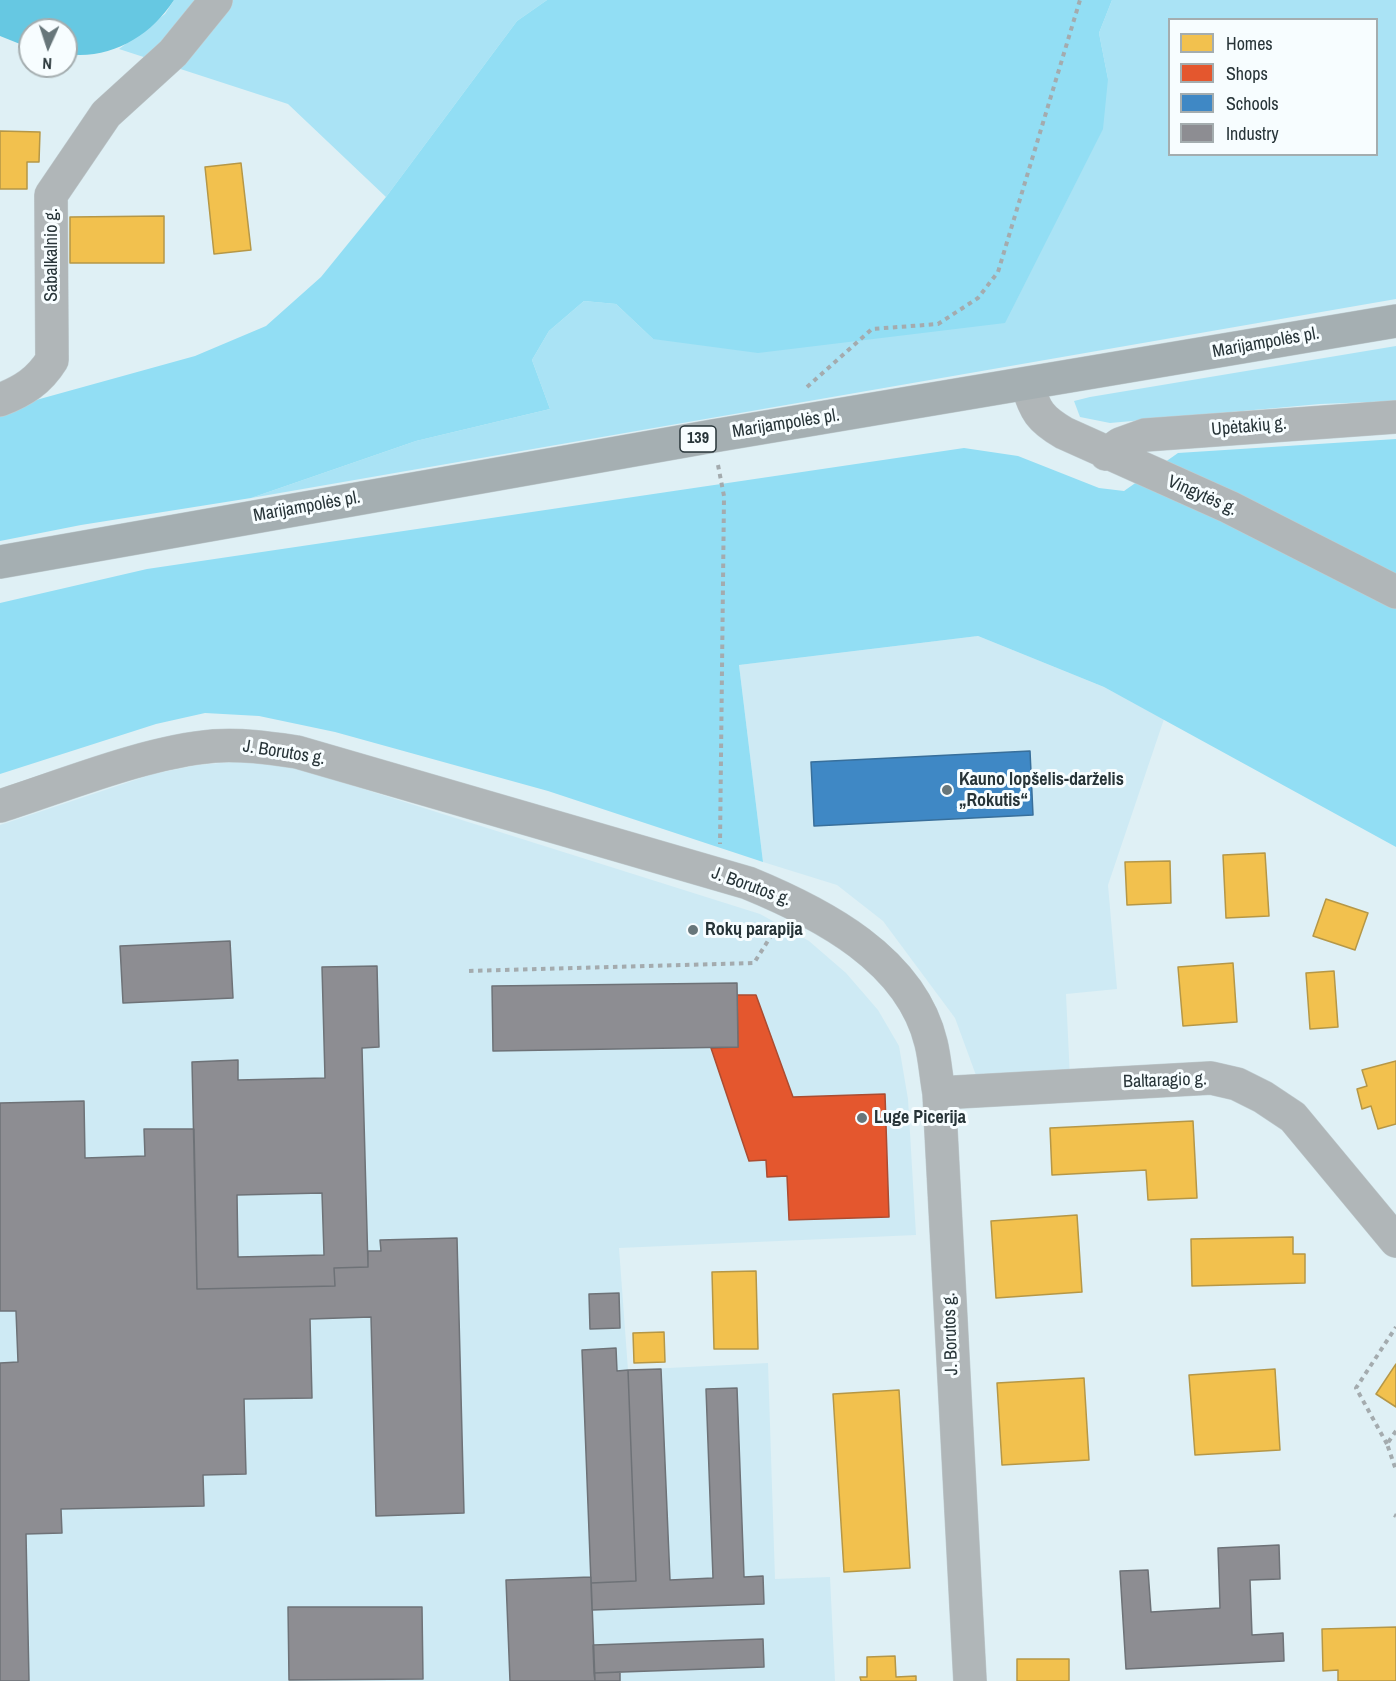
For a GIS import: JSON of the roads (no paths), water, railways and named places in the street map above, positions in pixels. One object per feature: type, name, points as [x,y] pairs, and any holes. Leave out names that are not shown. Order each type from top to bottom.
[{"type":"main road","name":"Marijampolės pl.","points":[[0,562],[491,475],[1396,321]]},
{"type":"street","name":"Sabalkalnio g.","points":[[0,400],[20,392],[42,376],[52,360],[51,195],[106,114],[173,53],[216,0]]},
{"type":"street","name":"Vingytės g.","points":[[1027,384],[1032,404],[1043,421],[1106,454],[1228,507],[1396,592]]},
{"type":"street","name":"Upėtakių g.","points":[[1106,454],[1120,444],[1145,435],[1396,417]]},
{"type":"street","name":"J. Borutos g.","points":[[0,807],[170,754],[213,746],[250,745],[297,752],[348,764],[748,883],[793,901],[846,932],[875,956],[918,1009],[931,1042],[939,1093],[970,1681]]},
{"type":"street","name":"Baltaragio g.","points":[[939,1093],[1211,1078],[1237,1084],[1263,1096],[1293,1117],[1396,1241]]},
{"type":"place","name":"Kauno lopšelis-darželis „Rokutis“","points":[[947,790]]},
{"type":"place","name":"Rokų parapija","points":[[693,930]]},
{"type":"place","name":"Luge Picerija","points":[[862,1118]]}]
